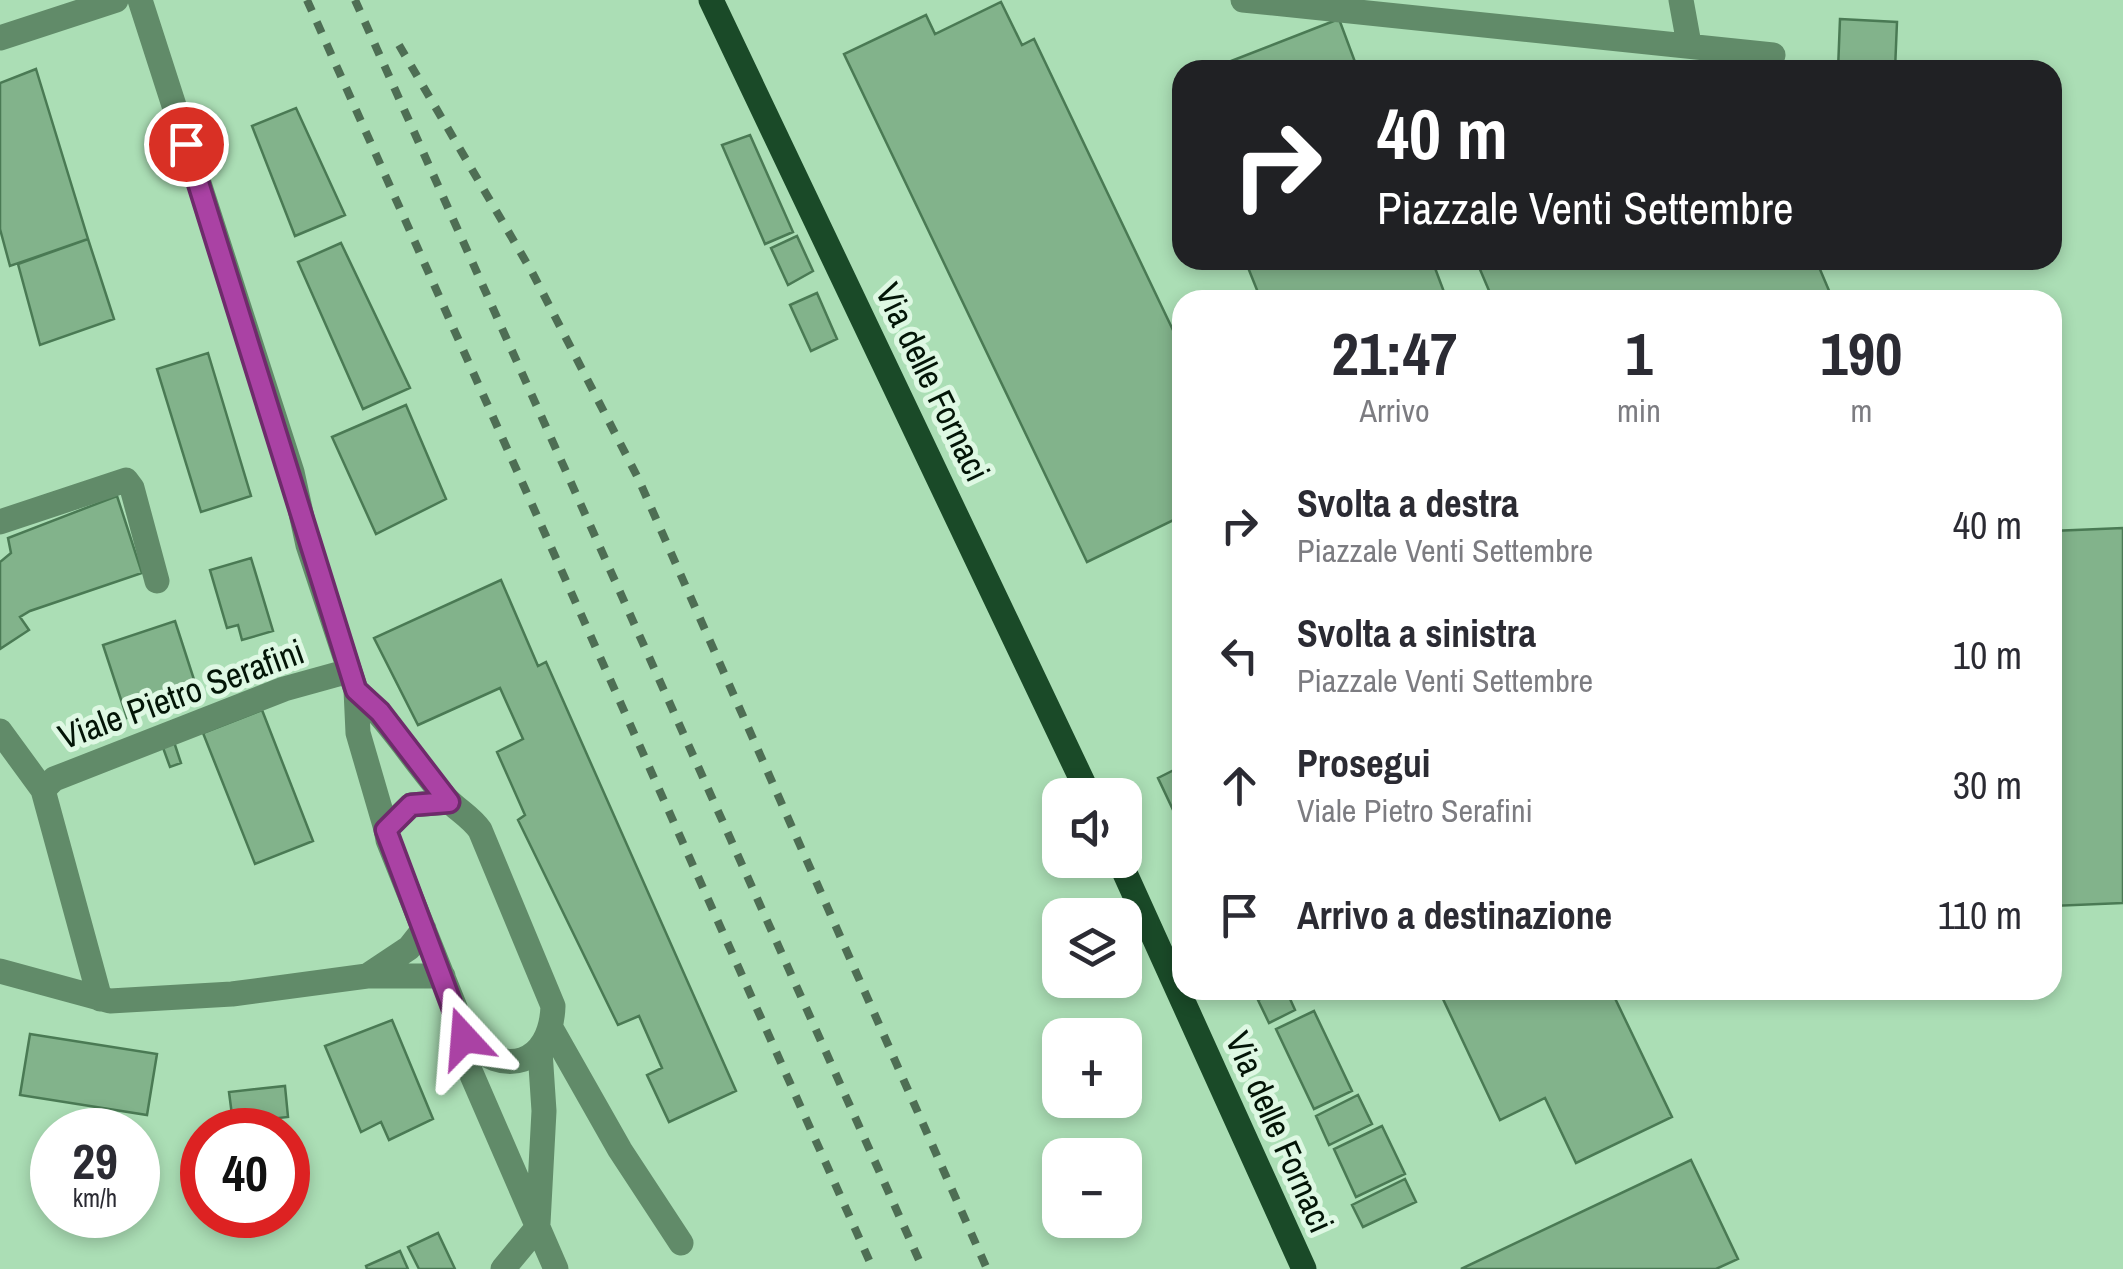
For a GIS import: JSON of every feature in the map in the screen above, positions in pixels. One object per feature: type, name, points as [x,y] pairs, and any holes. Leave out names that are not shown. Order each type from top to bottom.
[{"type":"main road","name":"Via delle Fornaci","points":[[711,0],[1082,778]]},
{"type":"main road","name":"Via delle Fornaci","points":[[1127,878],[1172,977]]},
{"type":"main road","name":"Via delle Fornaci","points":[[1182,1000],[1304,1269]]},
{"type":"street","points":[[0,38],[116,0]]},
{"type":"street","name":"Viale Pietro Serafini","points":[[48,784],[284,689],[353,681],[308,544],[292,472],[140,0]]},
{"type":"street","points":[[1243,0],[1773,55]]},
{"type":"street","points":[[1681,0],[1689,44]]},
{"type":"street","points":[[0,522],[126,480],[132,488],[156,581]]},
{"type":"street","points":[[353,681],[449,802],[469,816],[490,853],[553,1006],[546,1041],[538,1228],[503,1269]]},
{"type":"street","points":[[353,681],[358,734],[386,830],[443,976],[464,1038],[468,1066],[556,1269]]},
{"type":"street","name":"Viale Pietro Serafini","points":[[0,731],[48,784],[100,999]]},
{"type":"street","points":[[386,830],[411,805],[449,802]]},
{"type":"street","points":[[367,976],[409,948],[424,929]]},
{"type":"street","points":[[0,971],[100,999],[232,994],[367,976],[443,976]]},
{"type":"street","points":[[464,1038],[476,1050],[499,1060],[527,1058],[546,1041]]},
{"type":"street","points":[[546,1041],[680,1242]]},
{"type":"building","points":[[1001,2],[1022,45],[1034,39],[1172,328],[1172,521],[1087,562],[844,54],[926,15],[935,34]]},
{"type":"building","points":[[1339,19],[1354,60],[1234,60]]},
{"type":"building","points":[[1840,19],[1897,22],[1895,60],[1838,60]]},
{"type":"building","points":[[36,69],[88,239],[10,266],[0,229],[0,83]]},
{"type":"building","points":[[296,108],[345,215],[295,236],[252,126]]},
{"type":"building","points":[[750,135],[793,232],[765,244],[722,145]]},
{"type":"building","points":[[797,236],[813,271],[788,285],[771,248]]},
{"type":"building","points":[[88,239],[114,319],[40,345],[18,264]]},
{"type":"building","points":[[341,243],[410,388],[363,409],[298,262]]},
{"type":"building","points":[[1249,270],[1436,270],[1443,290],[1257,290]]},
{"type":"building","points":[[1480,270],[1820,270],[1829,290],[1489,290]]},
{"type":"building","points":[[817,293],[837,339],[811,351],[790,305]]},
{"type":"building","points":[[208,353],[251,496],[201,512],[157,369]]},
{"type":"building","points":[[406,405],[446,499],[376,534],[332,437]]},
{"type":"building","points":[[117,496],[142,573],[30,611],[20,617],[29,630],[0,649],[0,562],[11,553],[8,538]]},
{"type":"building","points":[[2123,528],[2123,903],[2062,906],[2062,531]]},
{"type":"building","points":[[251,558],[273,631],[242,640],[238,625],[227,628],[210,570]]},
{"type":"building","points":[[501,580],[538,666],[546,662],[736,1091],[669,1122],[647,1075],[662,1068],[639,1016],[618,1025],[518,820],[525,815],[497,752],[523,739],[500,688],[418,725],[374,638]]},
{"type":"building","points":[[175,621],[199,695],[127,718],[103,645]]},
{"type":"building","points":[[262,710],[313,841],[255,864],[203,733]]},
{"type":"building","points":[[174,742],[181,763],[170,767],[162,745]]},
{"type":"building","points":[[1172,771],[1172,808],[1158,778]]},
{"type":"building","points":[[1258,1000],[1290,1000],[1295,1010],[1269,1023]]},
{"type":"building","points":[[1443,1000],[1616,1000],[1672,1117],[1576,1163],[1545,1098],[1500,1120]]},
{"type":"building","points":[[1314,1011],[1352,1091],[1314,1109],[1276,1029]]},
{"type":"building","points":[[392,1020],[433,1119],[389,1140],[381,1122],[361,1132],[325,1046]]},
{"type":"building","points":[[30,1034],[157,1054],[148,1108],[103,1108],[20,1095]]},
{"type":"building","points":[[285,1086],[287,1108],[231,1108],[229,1092]]},
{"type":"building","points":[[1358,1095],[1372,1124],[1329,1145],[1316,1116]]},
{"type":"building","points":[[1382,1126],[1405,1174],[1356,1197],[1334,1149]]},
{"type":"building","points":[[1691,1160],[1738,1259],[1716,1269],[1461,1269]]},
{"type":"building","points":[[1405,1179],[1416,1202],[1363,1227],[1352,1205]]},
{"type":"building","points":[[438,1233],[455,1269],[419,1269],[408,1247]]},
{"type":"building","points":[[400,1251],[408,1269],[367,1269],[366,1266]]},
{"type":"railway","points":[[307,0],[873,1269]]},
{"type":"railway","points":[[355,0],[923,1269]]},
{"type":"railway","points":[[399,45],[532,272],[638,478],[987,1269]]},
{"type":"route","points":[[186,144],[292,472],[308,544],[356,690],[380,712],[449,802],[411,805],[386,830],[464,1038]]}]
